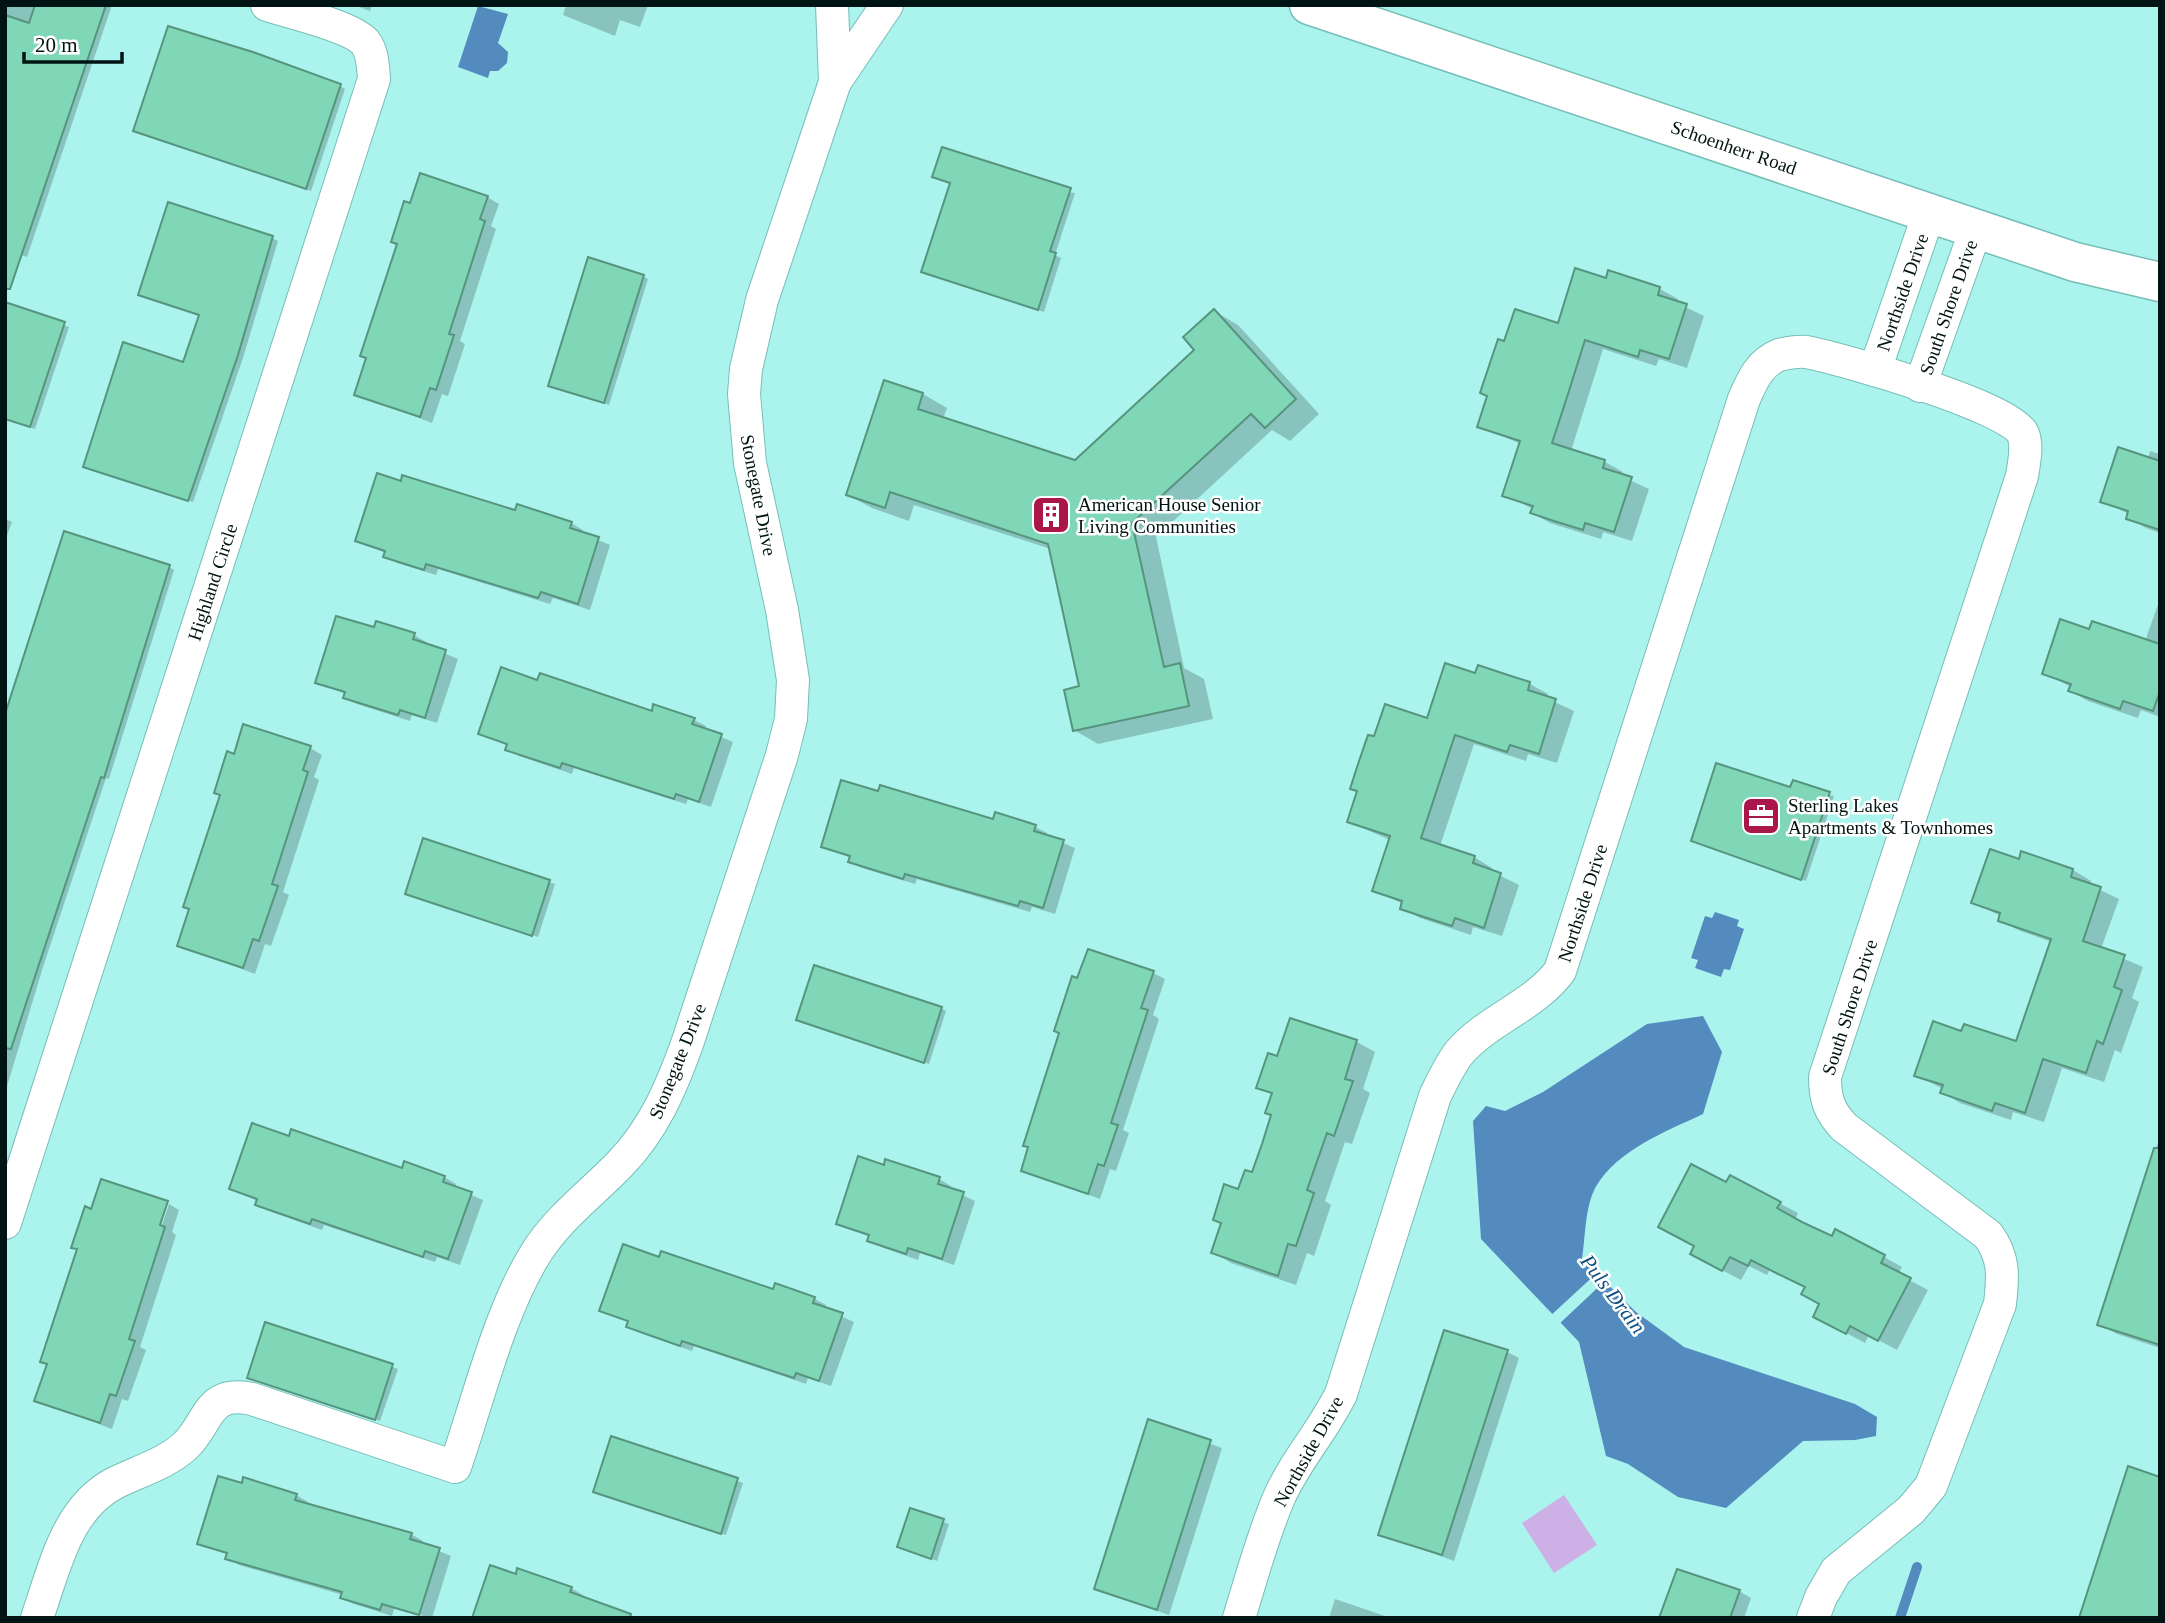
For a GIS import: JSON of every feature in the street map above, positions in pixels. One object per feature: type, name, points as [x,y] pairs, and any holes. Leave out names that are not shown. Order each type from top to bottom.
[{"type":"main road","name":"Schoenherr Road","points":[[1310,5],[2075,262],[2160,282]]},
{"type":"street","name":"Highland Circle","points":[[5,1223],[374,79],[373,60],[365,43],[350,33],[267,5]]},
{"type":"street","name":"Stonegate Drive","points":[[832,5],[835,82]]},
{"type":"street","name":"Stonegate Drive","points":[[37,1618],[66,1539],[78,1514],[92,1497],[186,1446],[218,1401],[231,1397],[252,1399],[455,1467],[503,1327],[535,1255],[550,1232],[621,1163],[650,1128],[670,1089],[687,1044],[782,755],[791,719],[793,680],[782,610],[750,463],[744,394],[746,369],[762,300],[835,82],[887,5]]},
{"type":"street","name":"Northside Drive","points":[[1238,1618],[1278,1500],[1300,1460],[1325,1427],[1341,1394],[1441,1085],[1459,1054],[1477,1037],[1546,989],[1560,971],[1744,399],[1755,372],[1778,355],[1802,352],[1897,378],[1929,214]]},
{"type":"street","name":"South Shore Drive","points":[[1814,1618],[1821,1597],[1836,1571],[1911,1510],[1931,1486],[2000,1304],[2003,1273],[1999,1250],[1988,1235],[1844,1127],[1834,1117],[1825,1101],[1825,1077],[2024,464],[2023,433],[2013,423],[1988,409],[1897,378],[1976,229]]},
{"type":"shaded area","points":[[1564,1495],[1597,1545],[1554,1573],[1522,1523]]},
{"type":"water","points":[[478,6],[508,14],[498,43],[508,52],[507,63],[498,71],[490,71],[488,78],[458,67]]},
{"type":"water","points":[[1715,912],[1739,920],[1737,926],[1744,929],[1730,970],[1724,969],[1721,977],[1695,968],[1698,960],[1691,958],[1705,916],[1712,918]]},
{"type":"water","points":[[1703,1016],[1722,1052],[1703,1114],[1640,1146],[1611,1167],[1600,1180],[1590,1202],[1582,1259],[1636,1312],[1684,1347],[1855,1404],[1877,1417],[1876,1436],[1855,1440],[1803,1441],[1726,1508],[1678,1497],[1628,1464],[1606,1456],[1579,1342],[1481,1239],[1473,1121],[1486,1106],[1505,1111],[1543,1092],[1647,1024]]},
{"type":"pier","points":[[1599,1271],[1607,1279],[1557,1326],[1548,1318]]},
{"type":"building","points":[[35,5],[106,5],[10,289],[5,289],[5,15],[29,23]]},
{"type":"building","points":[[168,26],[253,52],[341,84],[306,189],[133,131]]},
{"type":"building","points":[[942,147],[1071,188],[1050,251],[1056,253],[1038,310],[921,272],[950,183],[932,177]]},
{"type":"building","points":[[420,173],[488,196],[480,219],[485,221],[449,334],[454,335],[436,390],[430,388],[420,417],[354,395],[366,358],[360,356],[397,244],[391,242],[404,201],[410,203]]},
{"type":"building","points":[[168,202],[273,236],[238,355],[188,501],[83,467],[123,342],[183,362],[199,315],[138,295]]},
{"type":"building","points":[[588,257],[644,275],[604,403],[548,386]]},
{"type":"building","points":[[1575,268],[1606,278],[1608,270],[1660,287],[1658,295],[1687,304],[1669,359],[1640,350],[1638,357],[1585,340],[1552,443],[1605,460],[1603,468],[1632,477],[1614,532],[1585,523],[1583,530],[1554,521],[1530,513],[1533,506],[1502,496],[1520,441],[1477,427],[1487,396],[1480,393],[1498,339],[1504,341],[1515,309],[1558,323]]},
{"type":"building","points":[[5,302],[65,322],[30,427],[5,419]]},
{"type":"building","name":"American House Senior Living Communities","points":[[1214,309],[1296,399],[1265,428],[1251,414],[1132,523],[1164,667],[1180,663],[1189,706],[1073,731],[1064,690],[1079,686],[1048,544],[890,492],[885,508],[846,495],[884,380],[923,393],[918,409],[1075,460],[1194,350],[1183,337]]},
{"type":"building","points":[[2118,447],[2160,461],[2160,530],[2126,519],[2128,511],[2100,502]]},
{"type":"building","points":[[377,473],[401,481],[402,475],[515,510],[517,504],[572,522],[570,528],[599,537],[578,604],[541,592],[538,598],[426,564],[424,570],[383,557],[385,551],[355,541]]},
{"type":"building","points":[[64,531],[170,565],[104,778],[101,777],[11,1049],[5,1048],[5,714]]},
{"type":"building","points":[[336,616],[374,627],[376,621],[415,633],[413,639],[446,650],[425,718],[400,710],[398,715],[343,698],[345,692],[315,683]]},
{"type":"building","points":[[2060,619],[2089,629],[2092,621],[2160,644],[2160,691],[2153,711],[2123,701],[2120,709],[2068,691],[2071,684],[2042,674]]},
{"type":"building","points":[[1445,663],[1475,673],[1478,665],[1530,682],[1528,690],[1556,699],[1539,754],[1510,745],[1507,752],[1455,735],[1421,838],[1475,856],[1473,863],[1501,873],[1484,928],[1455,918],[1452,926],[1427,918],[1400,909],[1402,901],[1372,891],[1390,836],[1347,822],[1357,791],[1350,789],[1357,767],[1368,735],[1374,736],[1385,704],[1427,718]]},
{"type":"building","points":[[501,667],[537,680],[540,673],[652,711],[653,704],[695,718],[692,724],[722,734],[699,802],[676,794],[674,799],[562,763],[560,768],[505,750],[507,744],[478,734]]},
{"type":"building","points":[[243,724],[311,746],[303,770],[308,772],[272,884],[278,886],[259,941],[253,939],[243,968],[177,946],[189,909],[183,907],[220,795],[214,793],[227,751],[234,754]]},
{"type":"building","name":"Sterling Lakes Apartments & Townhomes","points":[[1716,763],[1790,787],[1793,780],[1830,792],[1801,880],[1691,841]]},
{"type":"building","points":[[841,780],[878,791],[880,785],[993,819],[995,812],[1036,825],[1034,831],[1064,840],[1043,908],[1020,901],[1018,906],[905,874],[903,879],[848,862],[850,856],[821,847]]},
{"type":"building","points":[[423,838],[550,880],[532,936],[405,894]]},
{"type":"building","points":[[1990,849],[2019,859],[2021,851],[2073,869],[2071,877],[2101,887],[2083,941],[2125,955],[2114,987],[2122,990],[2103,1044],[2097,1041],[2086,1073],[2043,1059],[2025,1113],[1995,1103],[1992,1111],[1940,1093],[1943,1085],[1914,1076],[1933,1021],[1961,1031],[1964,1024],[2016,1041],[2051,939],[1998,921],[2000,913],[1971,903]]},
{"type":"building","points":[[1088,949],[1154,971],[1141,1008],[1148,1010],[1111,1123],[1118,1125],[1104,1166],[1098,1164],[1088,1194],[1021,1171],[1028,1147],[1023,1146],[1059,1033],[1054,1031],[1072,976],[1077,978]]},
{"type":"building","points":[[814,965],[942,1007],[924,1063],[796,1020]]},
{"type":"building","points":[[1290,1018],[1357,1040],[1345,1079],[1353,1081],[1334,1136],[1327,1133],[1307,1190],[1314,1193],[1296,1246],[1288,1244],[1278,1276],[1211,1253],[1221,1223],[1213,1220],[1224,1184],[1238,1189],[1245,1170],[1252,1172],[1262,1144],[1271,1115],[1265,1113],[1272,1093],[1256,1088],[1268,1053],[1277,1056]]},
{"type":"building","points":[[252,1123],[289,1136],[291,1129],[402,1168],[404,1161],[445,1176],[443,1182],[472,1192],[448,1259],[425,1251],[423,1257],[312,1219],[310,1224],[255,1205],[257,1199],[229,1189]]},
{"type":"building","points":[[2154,1148],[2160,1148],[2160,1345],[2097,1325]]},
{"type":"building","points":[[858,1156],[884,1165],[885,1159],[940,1177],[938,1184],[964,1192],[942,1259],[908,1248],[906,1254],[867,1241],[869,1235],[836,1224]]},
{"type":"building","points":[[1691,1164],[1726,1182],[1730,1175],[1781,1202],[1777,1208],[1832,1236],[1835,1229],[1885,1255],[1881,1263],[1911,1278],[1878,1341],[1850,1326],[1846,1334],[1813,1317],[1819,1304],[1801,1294],[1805,1287],[1751,1260],[1748,1266],[1730,1257],[1722,1271],[1690,1254],[1694,1246],[1658,1227]]},
{"type":"building","points":[[101,1179],[168,1201],[160,1225],[165,1227],[129,1339],[135,1341],[116,1396],[110,1394],[100,1423],[34,1401],[47,1364],[40,1362],[77,1249],[71,1248],[85,1206],[91,1209]]},
{"type":"building","points":[[623,1244],[659,1257],[661,1251],[773,1289],[775,1283],[815,1297],[813,1303],[843,1313],[819,1381],[796,1373],[794,1378],[682,1341],[680,1346],[626,1327],[628,1321],[599,1311]]},
{"type":"building","points":[[265,1322],[393,1364],[375,1420],[247,1378]]},
{"type":"building","points":[[1444,1330],[1508,1350],[1442,1555],[1378,1535]]},
{"type":"building","points":[[1148,1419],[1211,1440],[1157,1610],[1094,1589]]},
{"type":"building","points":[[611,1436],[738,1478],[721,1534],[593,1492]]},
{"type":"building","points":[[2128,1466],[2160,1477],[2160,1618],[2079,1618]]},
{"type":"building","points":[[218,1476],[242,1483],[243,1477],[297,1494],[295,1500],[412,1533],[410,1539],[440,1548],[419,1615],[382,1604],[380,1610],[340,1598],[342,1592],[225,1559],[227,1553],[197,1544]]},
{"type":"building","points":[[910,1508],[944,1519],[931,1559],[897,1547]]},
{"type":"building","points":[[490,1565],[516,1574],[517,1568],[572,1587],[570,1592],[631,1614],[630,1618],[472,1618]]},
{"type":"building","points":[[1677,1569],[1740,1590],[1730,1618],[1659,1618]]},
{"type":"waterway","name":"Puls Drain","points":[[1900,1618],[1917,1567]]},
{"type":"place","name":"American House Senior Living Communities","points":[[1051,515]]},
{"type":"place","name":"Sterling Lakes Apartments & Townhomes","points":[[1761,816]]}]
